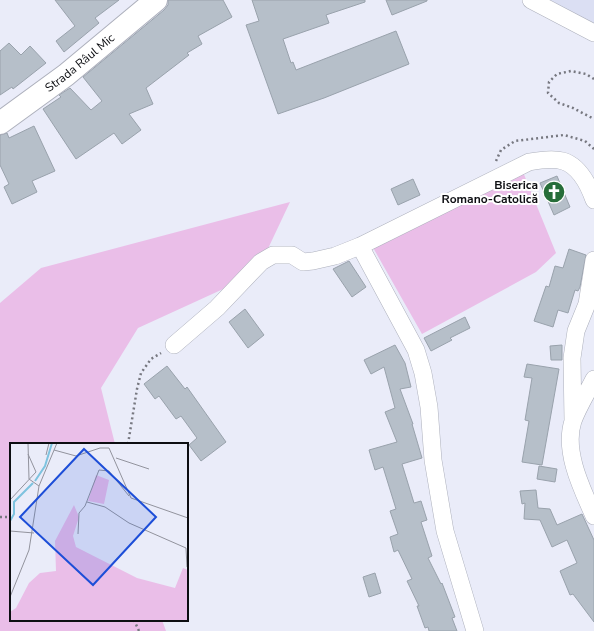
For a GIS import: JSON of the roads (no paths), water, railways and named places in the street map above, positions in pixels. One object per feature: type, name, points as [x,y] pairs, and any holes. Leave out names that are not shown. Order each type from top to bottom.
[{"type":"street","name":"Strada Râul Mic","points":[[0,123],[66,75],[156,0]]},
{"type":"street","points":[[531,0],[594,33]]},
{"type":"street","points":[[550,11],[564,27],[594,44]]},
{"type":"street","points":[[174,345],[217,308],[262,262],[273,255],[292,255],[303,262],[334,256],[360,246],[529,162],[544,160],[563,161],[574,167],[590,188],[594,200]]},
{"type":"street","points":[[360,246],[416,350],[423,374],[433,460],[444,524],[475,631]]},
{"type":"street","points":[[594,260],[587,304],[576,331],[572,358],[573,421],[571,434],[571,452],[580,482],[594,516]]},
{"type":"street","points":[[573,421],[594,379]]},
{"type":"place","name":"Biserica Romano-Catolică","points":[[554,192]]}]
